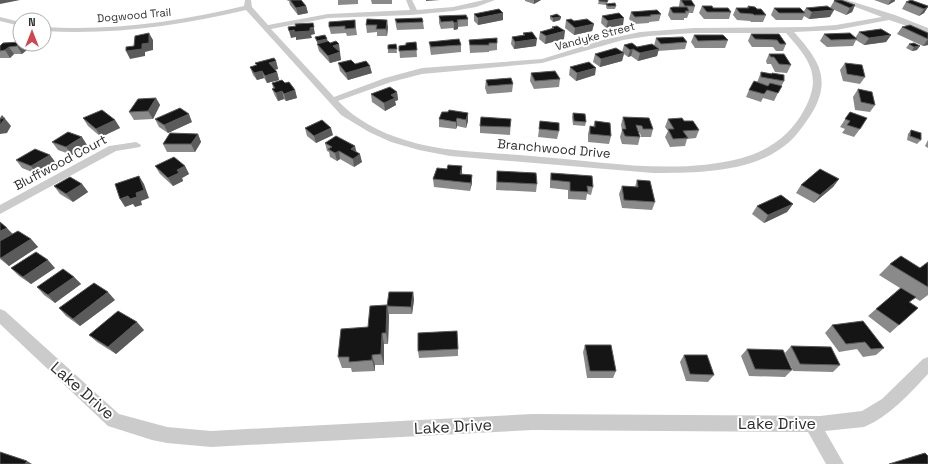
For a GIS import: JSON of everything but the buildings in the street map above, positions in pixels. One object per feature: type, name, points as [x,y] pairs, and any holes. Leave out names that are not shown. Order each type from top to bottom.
[{"type":"street","points":[[409,0],[414,12]]},
{"type":"street","points":[[266,28],[299,20],[327,16],[414,12],[471,6],[492,0]]},
{"type":"street","points":[[840,0],[892,17],[928,31]]},
{"type":"street","name":"Branchwood Drive","points":[[248,3],[266,28],[344,113],[371,130],[403,143],[432,149],[492,156],[649,169],[714,166],[738,161],[770,150],[791,135],[801,124],[809,110],[818,86],[817,69],[806,51],[789,31]]},
{"type":"street","name":"Dogwood Trail","points":[[52,29],[99,29],[153,25],[203,18],[248,3]]},
{"type":"street","name":"Vandyke Street","points":[[333,100],[384,81],[421,71],[468,65],[509,65],[543,61],[599,44],[638,35],[696,30],[789,31],[849,27],[892,17]]},
{"type":"street","points":[[0,18],[12,22]]},
{"type":"street","name":"Bluffwood Court","points":[[0,210],[113,148],[136,145]]},
{"type":"street","name":"Lake Drive","points":[[0,315],[114,420],[167,435],[211,439],[533,422],[812,424],[864,419],[888,404],[928,364]]},
{"type":"street","points":[[812,424],[835,464]]}]
